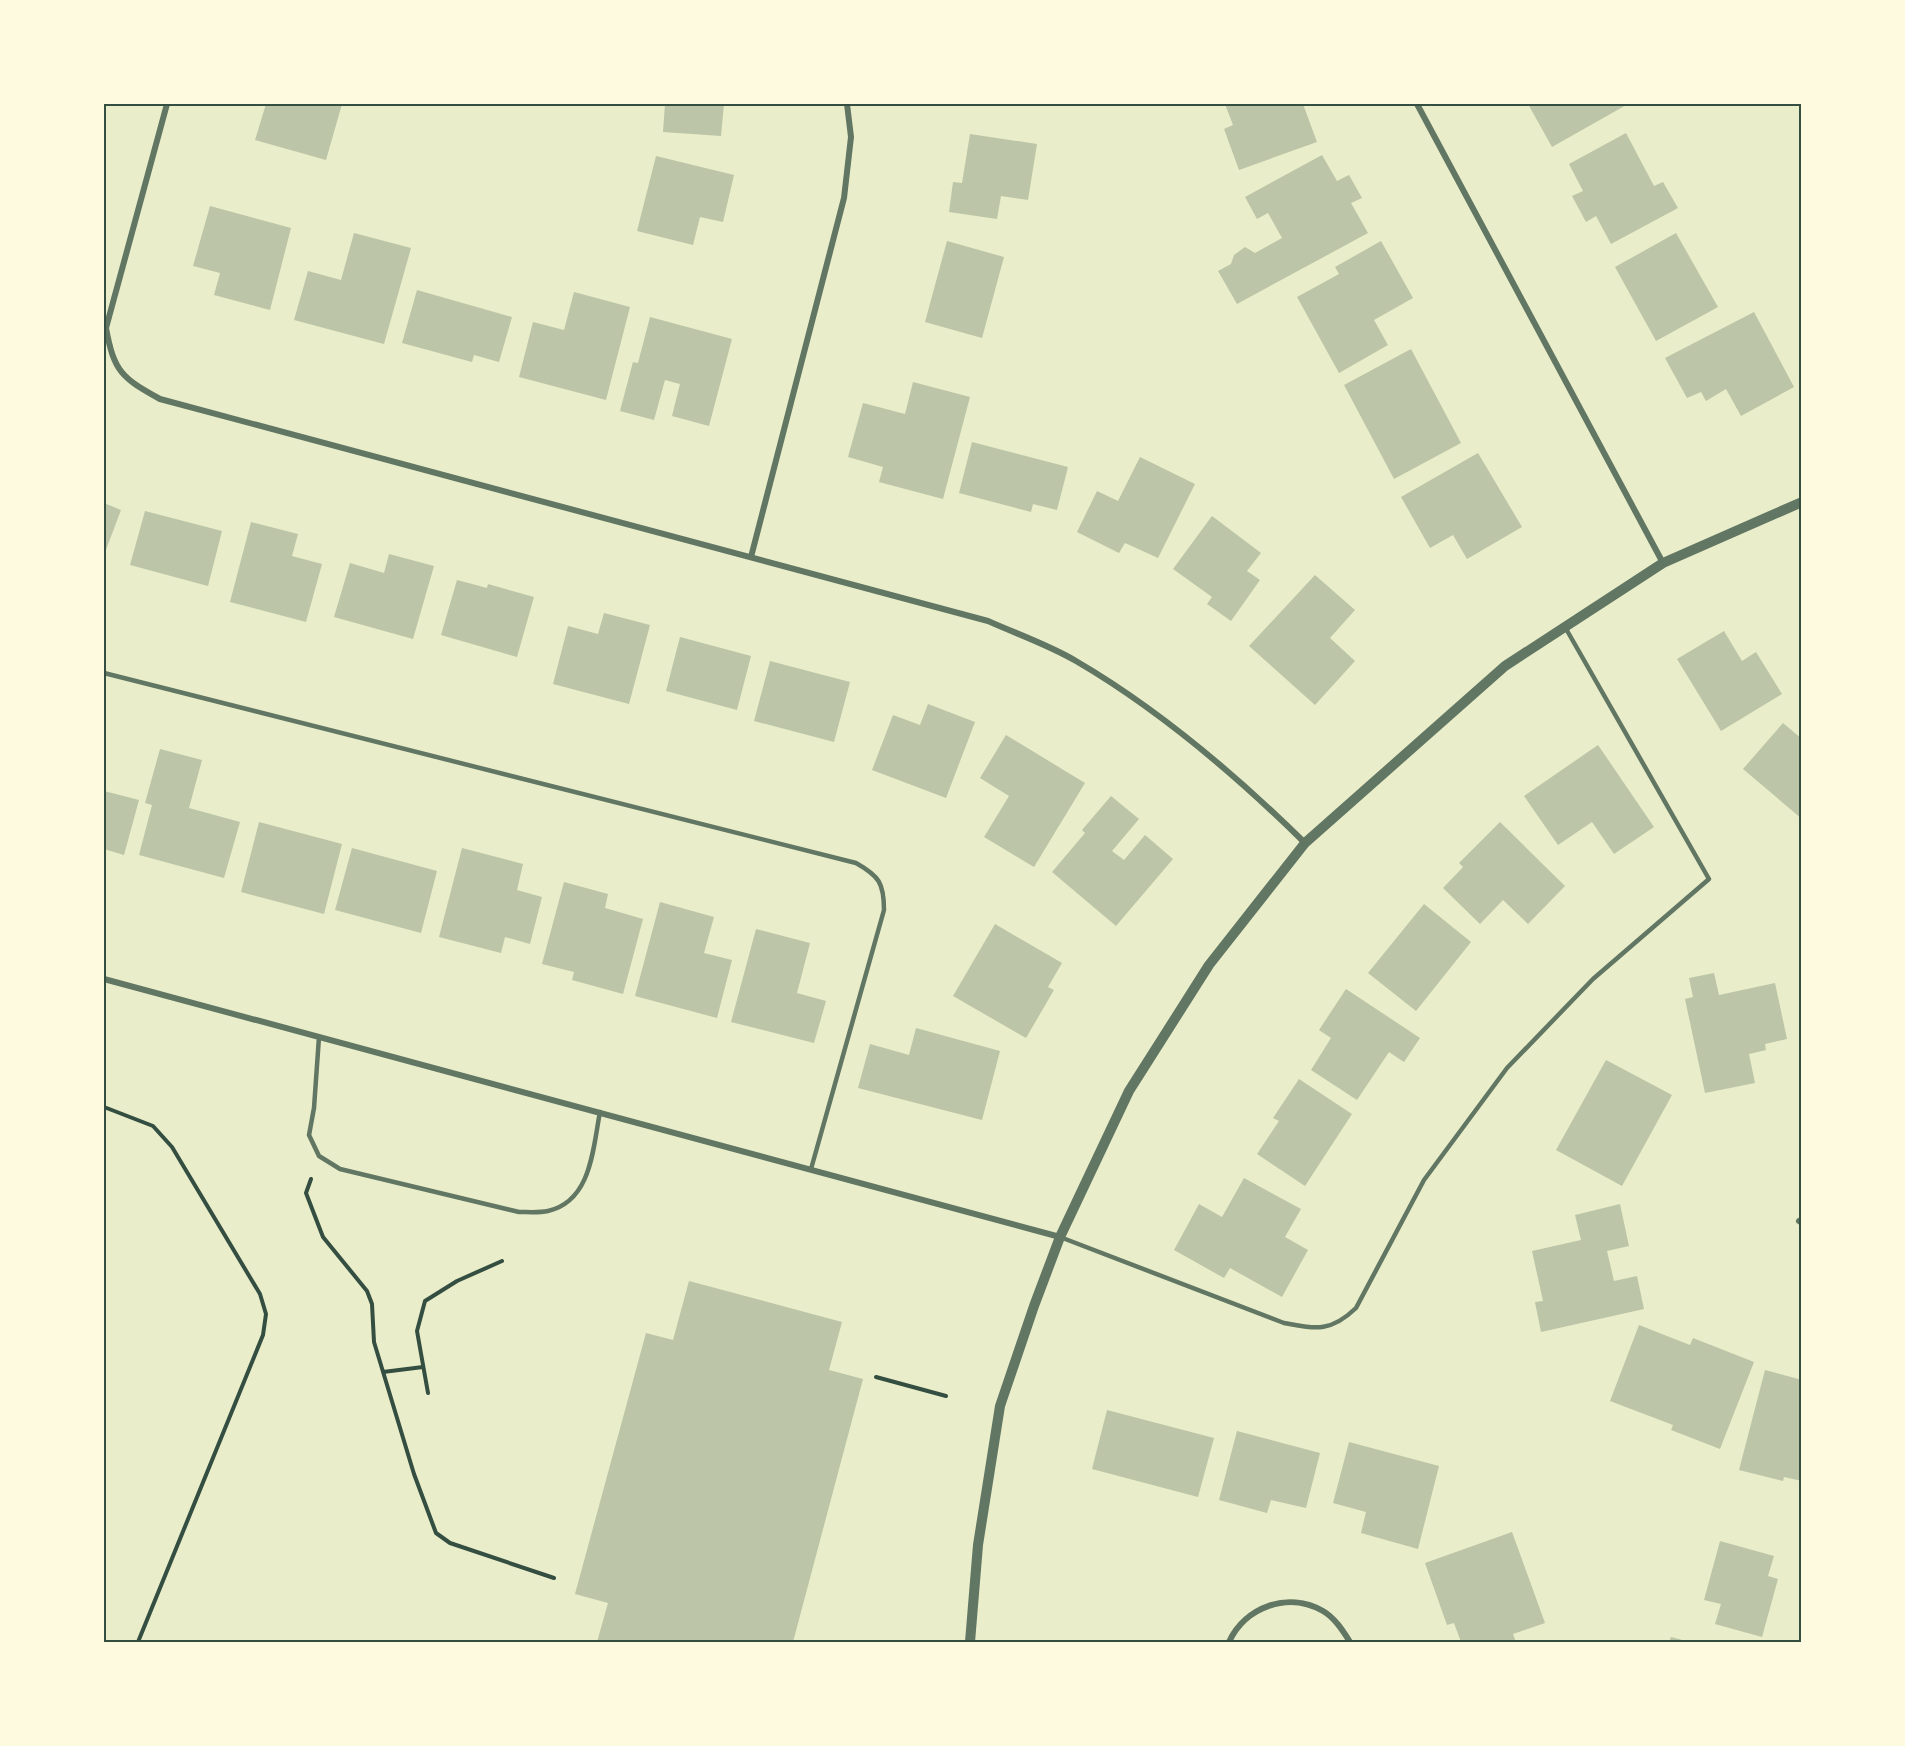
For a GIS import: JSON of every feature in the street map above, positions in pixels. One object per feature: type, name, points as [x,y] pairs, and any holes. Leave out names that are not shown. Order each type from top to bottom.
[{"type":"street","points":[[167,104],[106,328],[112,360],[131,383],[160,399],[988,621],[1075,659],[1149,707],[1263,802],[1305,843]]},
{"type":"street","points":[[752,557],[844,198],[850,137],[847,104]]},
{"type":"street","points":[[1417,104],[1663,563]]},
{"type":"street","points":[[970,1642],[978,1545],[1000,1406],[1060,1237],[1129,1091],[1209,965],[1305,843],[1505,666],[1663,563],[1800,507]]},
{"type":"street","points":[[104,979],[1060,1237]]},
{"type":"street","points":[[1229,1642],[1242,1622],[1260,1609],[1281,1603],[1303,1603],[1324,1611],[1340,1626],[1350,1642]]},
{"type":"lane","points":[[1060,1237],[1284,1323],[1312,1328],[1340,1324],[1356,1308],[1425,1180],[1507,1068],[1593,979],[1709,879],[1565,626]]},
{"type":"lane","points":[[104,673],[856,863],[875,874],[884,892],[884,910],[811,1169]]},
{"type":"lane","points":[[320,1037],[314,1108],[309,1135],[319,1156],[340,1169],[519,1212],[549,1211],[569,1199],[586,1181],[600,1112]]},
{"type":"path","points":[[104,1107],[153,1126],[172,1147],[260,1294],[266,1314],[263,1335],[138,1642]]},
{"type":"path","points":[[319,1156],[306,1193],[323,1236],[367,1291],[372,1304],[374,1342],[436,1533],[450,1543],[554,1578]]},
{"type":"path","points":[[428,1393],[417,1331],[425,1301],[457,1281],[502,1261]]},
{"type":"path","points":[[383,1372],[423,1367]]},
{"type":"path","points":[[876,1377],[946,1396]]},
{"type":"building","points":[[266,104],[342,104],[326,160],[255,140]]},
{"type":"building","points":[[665,104],[724,104],[721,136],[663,132]]},
{"type":"building","points":[[1225,104],[1303,104],[1317,142],[1239,170],[1224,129],[1233,125]]},
{"type":"building","points":[[1528,104],[1628,104],[1552,147]]},
{"type":"building","points":[[1626,133],[1654,186],[1663,182],[1678,208],[1611,244],[1596,216],[1586,222],[1572,196],[1583,191],[1569,164]]},
{"type":"building","points":[[970,134],[1037,144],[1028,200],[1001,196],[997,219],[949,212],[953,182],[962,183]]},
{"type":"building","points":[[1322,155],[1337,181],[1349,175],[1362,198],[1351,203],[1368,233],[1237,304],[1218,271],[1231,264],[1234,255],[1245,247],[1255,253],[1282,238],[1268,213],[1257,219],[1245,197]]},
{"type":"building","points":[[656,156],[734,175],[723,222],[700,217],[693,245],[637,231]]},
{"type":"building","points":[[210,206],[291,228],[270,310],[214,295],[220,273],[193,266]]},
{"type":"building","points":[[354,233],[411,248],[384,344],[294,320],[308,271],[341,280]]},
{"type":"building","points":[[1676,233],[1718,307],[1656,341],[1615,267]]},
{"type":"building","points":[[947,241],[1004,257],[982,338],[925,322]]},
{"type":"building","points":[[1381,241],[1413,298],[1374,320],[1388,345],[1339,373],[1297,297],[1339,274],[1335,267]]},
{"type":"building","points":[[417,290],[512,317],[499,362],[474,355],[472,362],[402,343]]},
{"type":"building","points":[[574,292],[630,307],[606,400],[519,377],[533,322],[564,330]]},
{"type":"building","points":[[1754,312],[1794,387],[1741,416],[1726,389],[1706,401],[1701,392],[1687,398],[1665,358]]},
{"type":"building","points":[[650,317],[732,339],[709,426],[672,416],[680,384],[665,380],[654,420],[620,411],[633,362],[638,363]]},
{"type":"building","points":[[1411,349],[1461,443],[1394,479],[1344,385]]},
{"type":"building","points":[[913,382],[970,397],[943,499],[879,482],[883,467],[848,457],[863,403],[905,414]]},
{"type":"building","points":[[972,442],[1068,467],[1057,510],[1033,504],[1031,512],[959,493]]},
{"type":"building","points":[[1478,453],[1522,527],[1467,559],[1453,535],[1430,548],[1401,497]]},
{"type":"building","points":[[1140,457],[1195,484],[1158,558],[1125,543],[1119,553],[1077,532],[1097,491],[1118,501]]},
{"type":"building","points":[[104,503],[121,510],[104,555]]},
{"type":"building","points":[[145,511],[222,531],[208,586],[130,565]]},
{"type":"building","points":[[1212,516],[1261,553],[1247,571],[1260,580],[1231,621],[1207,604],[1212,597],[1173,569]]},
{"type":"building","points":[[251,522],[298,534],[292,556],[322,564],[306,622],[230,602]]},
{"type":"building","points":[[389,554],[434,566],[413,639],[334,617],[350,563],[384,573]]},
{"type":"building","points":[[1315,575],[1355,610],[1330,638],[1355,661],[1315,705],[1249,646]]},
{"type":"building","points":[[457,580],[487,588],[488,584],[534,597],[517,657],[441,635]]},
{"type":"building","points":[[604,613],[650,625],[629,704],[553,684],[568,626],[598,634]]},
{"type":"building","points":[[1724,631],[1742,661],[1756,652],[1782,694],[1721,731],[1677,659]]},
{"type":"building","points":[[680,637],[751,656],[737,710],[666,691]]},
{"type":"building","points":[[770,661],[850,682],[834,742],[754,721]]},
{"type":"building","points":[[928,704],[975,722],[946,798],[872,770],[893,715],[920,725]]},
{"type":"building","points":[[1783,723],[1802,739],[1802,819],[1743,769]]},
{"type":"building","points":[[1006,735],[1085,783],[1034,867],[984,837],[1009,796],[980,778]]},
{"type":"building","points":[[1598,745],[1654,827],[1614,854],[1592,822],[1558,845],[1524,796]]},
{"type":"building","points":[[160,749],[202,760],[189,808],[240,822],[224,878],[139,855],[152,805],[145,803]]},
{"type":"building","points":[[104,791],[139,800],[124,855],[104,849]]},
{"type":"building","points":[[1111,796],[1139,819],[1112,851],[1124,860],[1145,835],[1173,859],[1116,926],[1052,872],[1085,833],[1082,830]]},
{"type":"building","points":[[259,822],[342,844],[324,914],[241,892]]},
{"type":"building","points":[[1500,822],[1565,886],[1528,924],[1503,900],[1480,924],[1443,888],[1463,867],[1459,863]]},
{"type":"building","points":[[352,848],[437,871],[421,933],[335,910]]},
{"type":"building","points":[[462,848],[523,864],[517,890],[542,897],[530,944],[505,937],[501,953],[439,937]]},
{"type":"building","points":[[564,882],[608,894],[605,908],[643,919],[623,994],[572,980],[574,972],[542,964]]},
{"type":"building","points":[[660,902],[714,917],[704,953],[732,960],[717,1018],[635,996]]},
{"type":"building","points":[[1424,904],[1471,942],[1416,1011],[1368,973]]},
{"type":"building","points":[[995,924],[1062,963],[1048,987],[1054,990],[1026,1038],[953,996]]},
{"type":"building","points":[[756,929],[810,943],[797,993],[826,1001],[814,1043],[731,1022]]},
{"type":"building","points":[[1714,973],[1719,995],[1775,983],[1787,1039],[1765,1044],[1766,1050],[1749,1054],[1755,1083],[1705,1093],[1685,999],[1693,997],[1689,978]]},
{"type":"building","points":[[1346,989],[1420,1038],[1404,1062],[1389,1052],[1357,1100],[1311,1070],[1331,1038],[1319,1030]]},
{"type":"building","points":[[916,1028],[1000,1051],[982,1120],[858,1088],[870,1044],[909,1055]]},
{"type":"building","points":[[1606,1060],[1672,1095],[1622,1186],[1556,1150]]},
{"type":"building","points":[[1299,1079],[1352,1114],[1305,1186],[1257,1154],[1279,1121],[1273,1118]]},
{"type":"building","points":[[1244,1178],[1301,1209],[1285,1237],[1308,1250],[1282,1297],[1230,1268],[1224,1278],[1174,1250],[1199,1204],[1222,1217]]},
{"type":"building","points":[[1620,1204],[1629,1246],[1607,1251],[1614,1281],[1637,1276],[1644,1309],[1541,1332],[1535,1302],[1543,1301],[1532,1251],[1581,1240],[1575,1215]]},
{"type":"building","points":[[689,1281],[842,1322],[829,1370],[863,1379],[793,1642],[730,1640],[729,1642],[597,1642],[608,1603],[575,1594],[646,1333],[673,1340]]},
{"type":"building","points":[[1639,1325],[1690,1345],[1693,1338],[1754,1362],[1720,1449],[1671,1430],[1673,1425],[1610,1401]]},
{"type":"building","points":[[1765,1370],[1802,1380],[1802,1481],[1784,1477],[1783,1481],[1739,1470]]},
{"type":"building","points":[[1107,1410],[1214,1438],[1198,1497],[1092,1469]]},
{"type":"building","points":[[1237,1431],[1320,1453],[1306,1508],[1271,1500],[1267,1513],[1219,1500]]},
{"type":"building","points":[[1349,1442],[1439,1466],[1418,1549],[1361,1533],[1366,1512],[1333,1503]]},
{"type":"building","points":[[1512,1532],[1545,1623],[1513,1634],[1516,1642],[1461,1642],[1454,1623],[1447,1625],[1425,1563]]},
{"type":"building","points":[[1720,1541],[1774,1556],[1768,1576],[1778,1579],[1762,1637],[1715,1624],[1721,1604],[1704,1600]]},
{"type":"building","points":[[1671,1637],[1690,1642],[1669,1642]]}]
